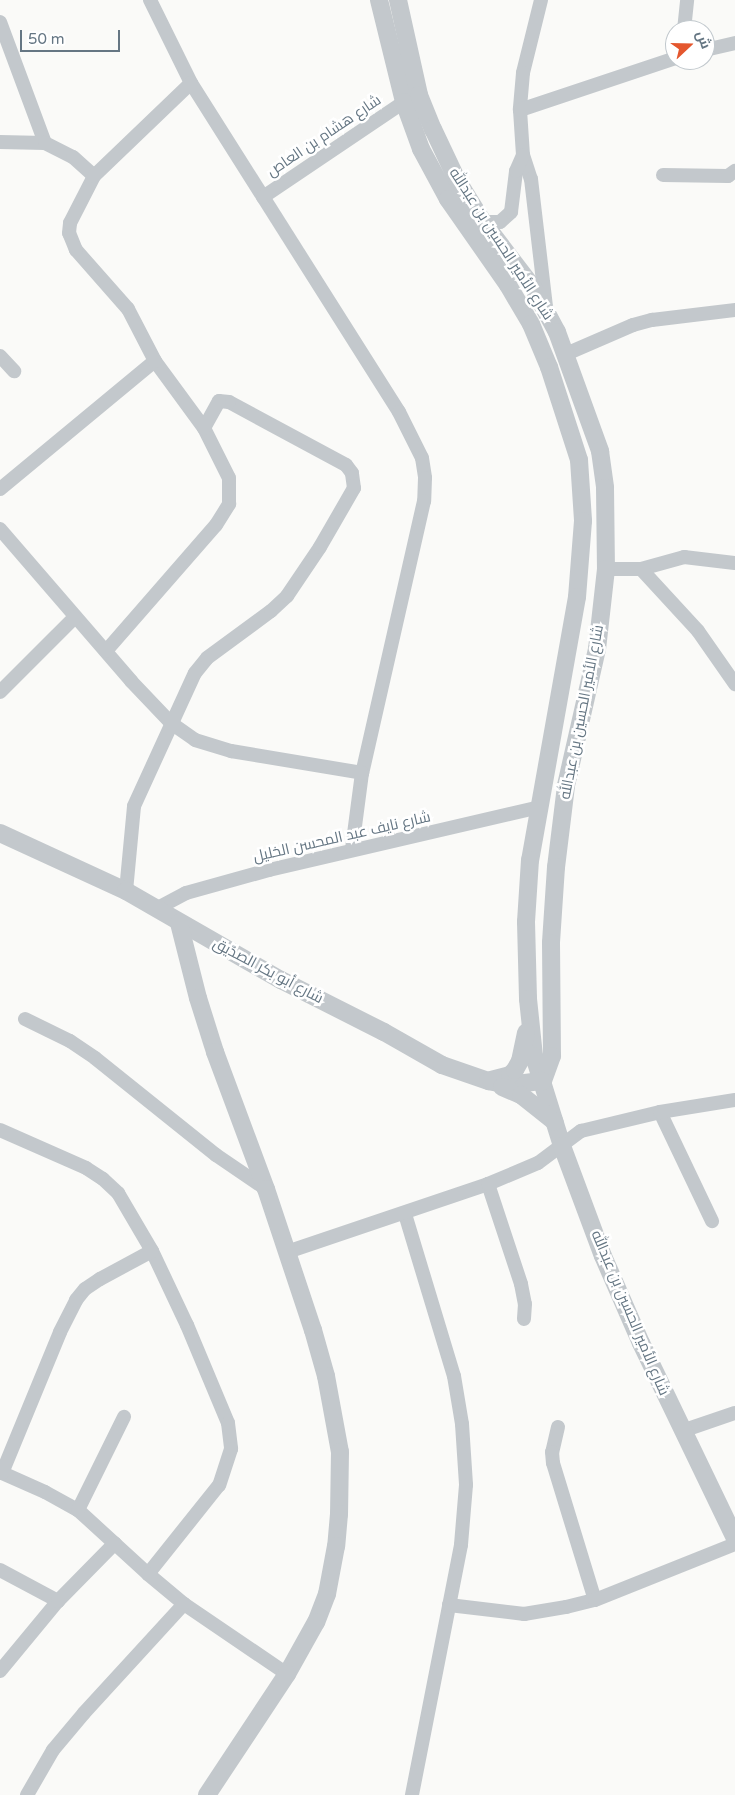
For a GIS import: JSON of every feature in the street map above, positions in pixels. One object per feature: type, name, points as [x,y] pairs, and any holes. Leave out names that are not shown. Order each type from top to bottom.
[{"type":"street","points":[[150,0],[191,83],[399,412],[422,458],[425,478],[424,501],[362,773],[352,849]]},
{"type":"street","name":"شارع الأمير الحسين بن عبدالله","points":[[379,0],[404,102],[421,149],[483,222],[520,270],[546,310],[566,354],[600,452],[605,488],[606,569],[597,649],[566,786],[561,823],[551,943],[552,1056],[543,1081]]},
{"type":"street","name":"شارع الأمير الحسين بن عبدالله","points":[[398,0],[419,94],[433,129],[450,184],[520,304],[541,345],[579,460],[583,521],[577,597],[530,860],[526,922],[528,999],[534,1056],[562,1146],[603,1256],[640,1343],[735,1538]]},
{"type":"street","points":[[541,0],[523,72],[520,110],[523,156],[531,179],[546,310]]},
{"type":"street","points":[[685,20],[687,0]]},
{"type":"street","points":[[0,22],[45,143]]},
{"type":"street","points":[[715,47],[735,42]]},
{"type":"street","points":[[520,110],[665,61]]},
{"type":"street","points":[[106,652],[216,524],[229,504],[229,478],[204,428],[155,361],[128,309],[76,250],[70,238],[70,223],[94,176],[191,83]]},
{"type":"street","name":"شارع هشام بن العاص","points":[[262,196],[404,102]]},
{"type":"street","points":[[0,142],[45,143],[73,157],[94,176]]},
{"type":"street","points":[[483,222],[500,222],[511,212],[516,171],[523,156]]},
{"type":"street","points":[[662,175],[728,176],[735,171]]},
{"type":"street","points":[[566,354],[633,325],[652,320],[735,310]]},
{"type":"street","points":[[0,356],[14,371]]},
{"type":"street","points":[[0,489],[155,361]]},
{"type":"street","points":[[562,407],[582,399]]},
{"type":"street","points":[[126,891],[134,806],[200,664],[224,644],[271,611],[287,596],[350,498],[354,482],[349,468],[336,458],[229,402],[219,401],[204,428]]},
{"type":"street","points":[[0,530],[74,618],[171,723],[194,740],[216,748],[362,773]]},
{"type":"street","points":[[606,569],[642,569],[684,557],[735,563]]},
{"type":"street","points":[[642,569],[698,631],[735,684]]},
{"type":"street","points":[[2,687],[74,618]]},
{"type":"street","name":"شارع نايف عبد المحسن الخليل","points":[[156,908],[186,893],[352,849],[539,807]]},
{"type":"street","name":"شارع أبو بكر الصدّيق","points":[[0,833],[126,891],[179,923],[442,1065],[488,1081],[508,1085],[543,1081]]},
{"type":"street","points":[[179,923],[198,998],[215,1052],[266,1190],[326,1376],[340,1452],[336,1546],[327,1594],[316,1622],[287,1674],[207,1795]]},
{"type":"street","points":[[488,1081],[510,1076],[520,1061],[526,1030],[528,999]]},
{"type":"street","points":[[25,1019],[70,1041],[95,1058],[216,1155],[266,1190]]},
{"type":"street","points":[[488,1081],[521,1095],[555,1122]]},
{"type":"street","points":[[287,1252],[405,1214],[488,1184],[538,1163],[581,1131],[660,1112],[735,1100]]},
{"type":"street","points":[[660,1112],[712,1221]]},
{"type":"street","points":[[0,1130],[86,1168],[103,1179],[122,1198],[152,1251],[187,1325],[228,1424],[231,1448],[219,1485],[148,1574]]},
{"type":"street","points":[[488,1184],[520,1284],[525,1304],[524,1319]]},
{"type":"street","points":[[405,1214],[454,1376],[462,1424],[466,1485],[461,1545],[412,1795]]},
{"type":"street","points":[[152,1251],[100,1279],[85,1289],[76,1300],[60,1332],[1,1472],[45,1492],[78,1510],[184,1604],[287,1674]]},
{"type":"street","points":[[682,1431],[735,1413]]},
{"type":"street","points":[[78,1510],[124,1417]]},
{"type":"street","points":[[558,1427],[552,1452],[553,1463],[595,1600]]},
{"type":"street","points":[[0,1671],[58,1601],[115,1543]]},
{"type":"street","points":[[449,1605],[524,1614],[595,1600],[735,1544]]},
{"type":"street","points":[[0,1570],[58,1601]]},
{"type":"street","points":[[27,1795],[54,1750],[66,1735],[184,1604]]}]
